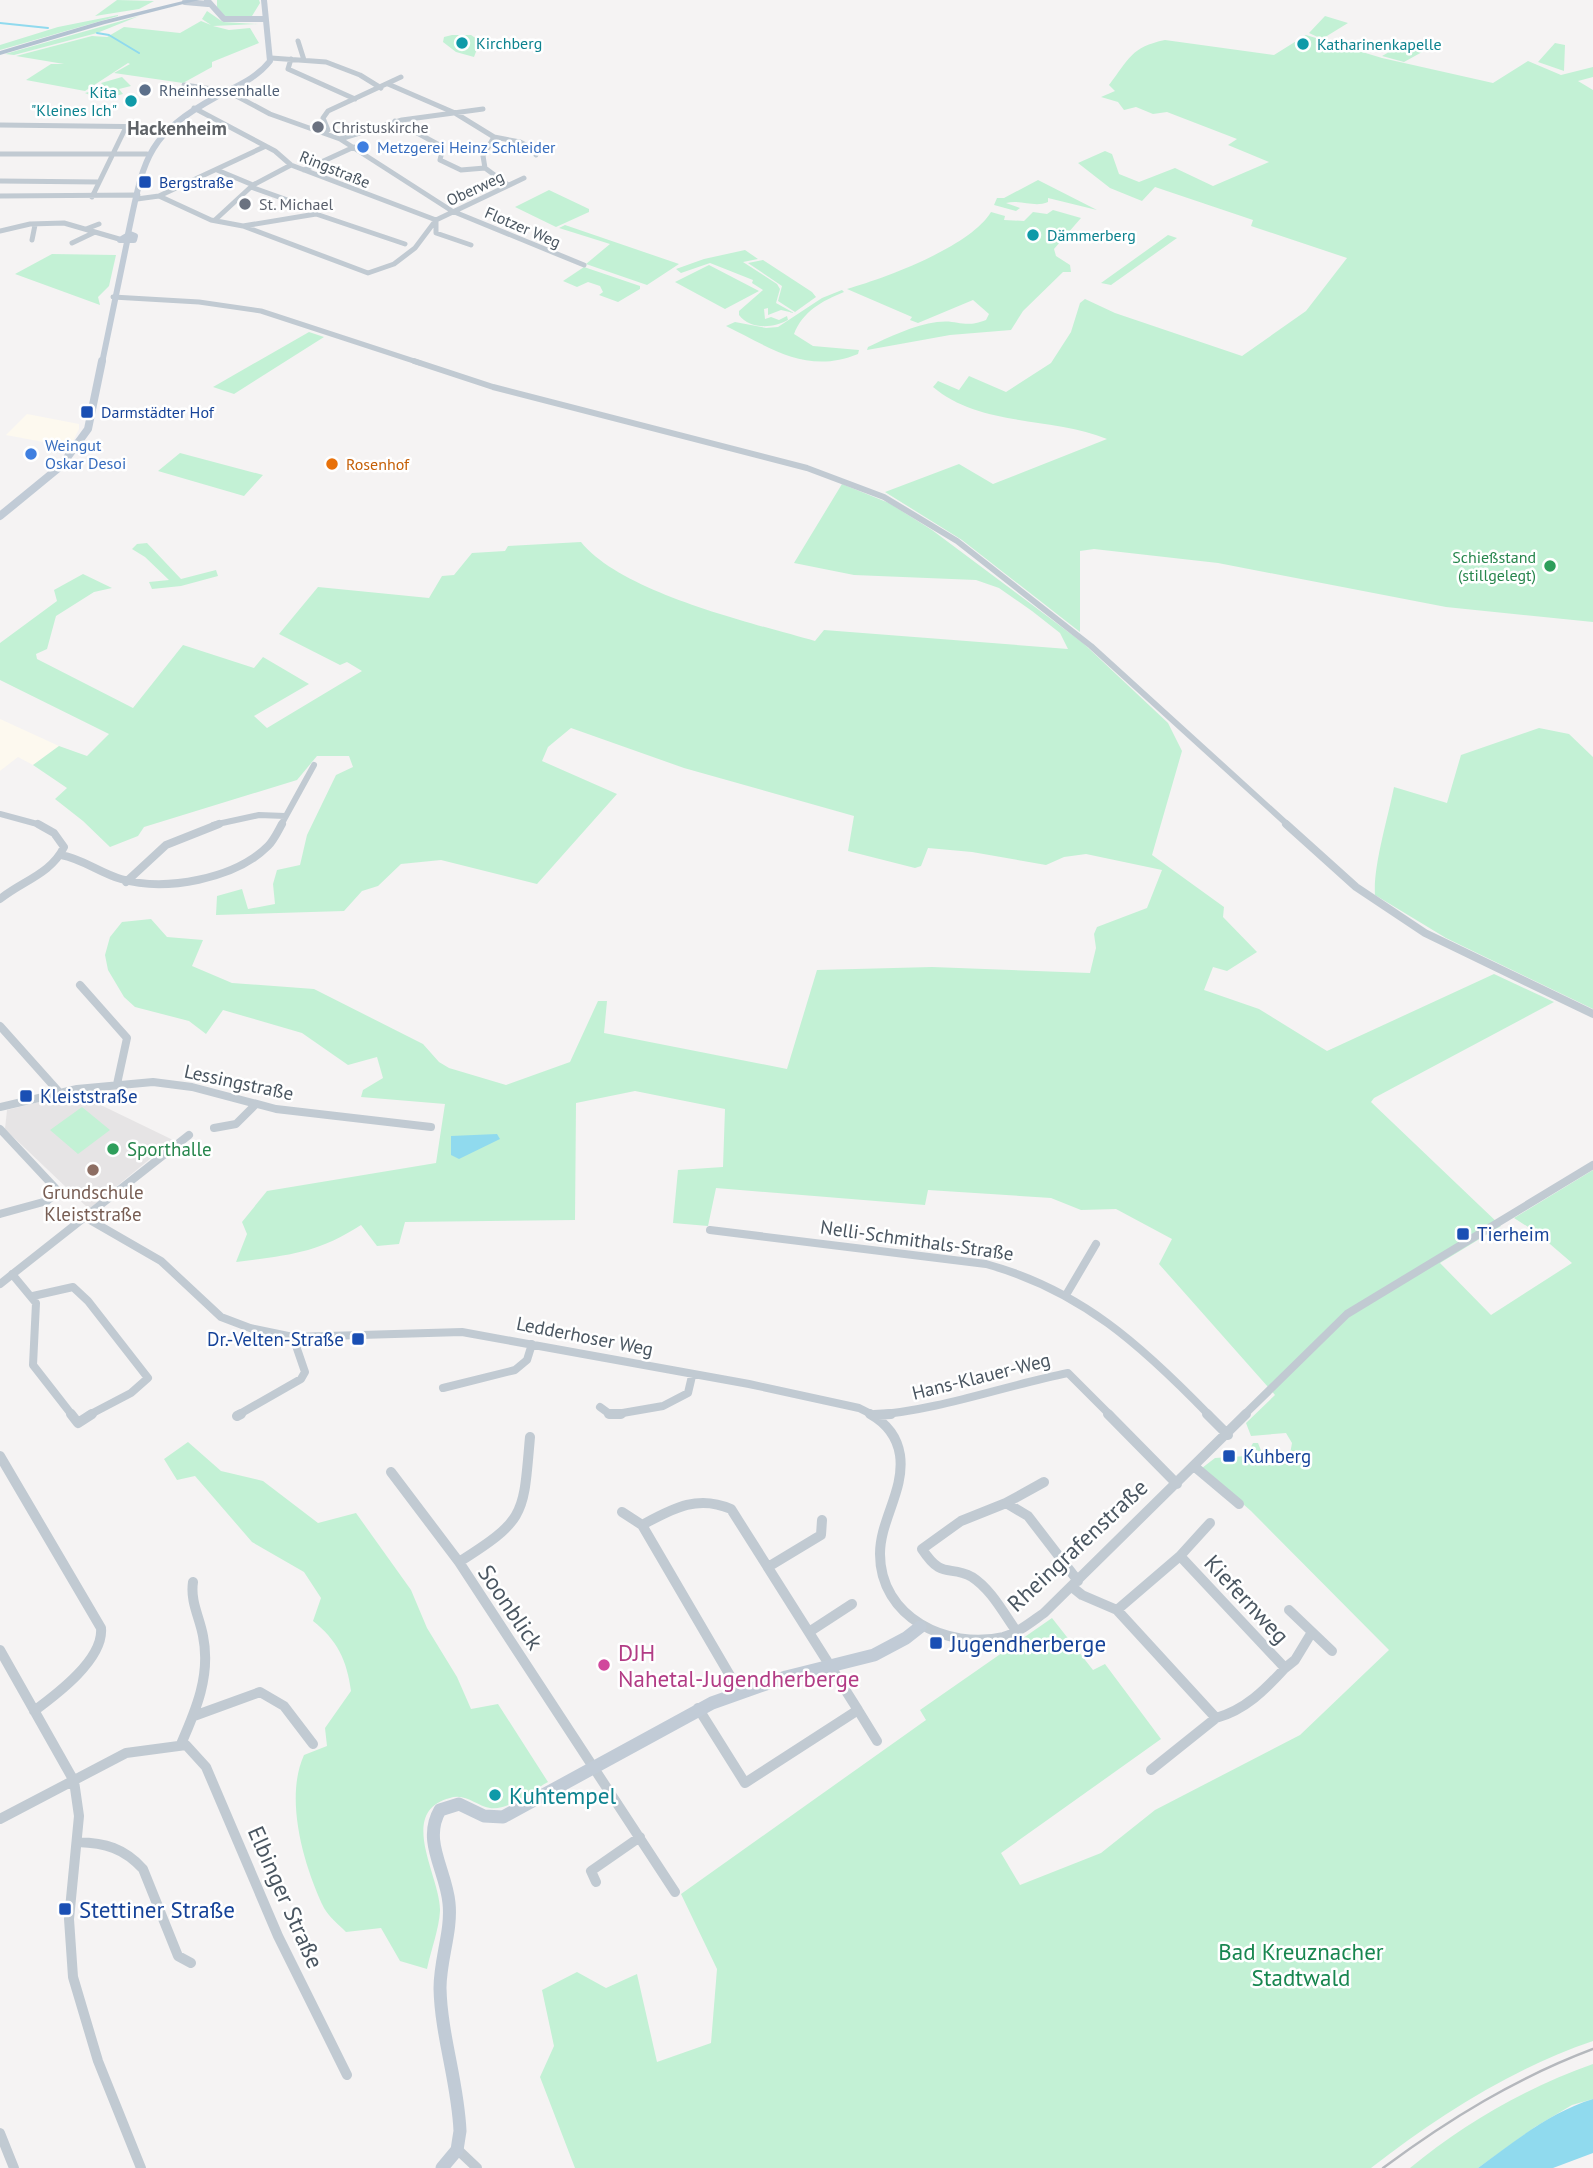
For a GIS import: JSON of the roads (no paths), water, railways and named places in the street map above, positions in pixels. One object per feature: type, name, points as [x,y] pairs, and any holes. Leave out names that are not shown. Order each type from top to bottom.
[{"type":"main road","points":[[4,52],[196,0]]},
{"type":"main road","points":[[0,516],[55,472],[85,434],[94,408],[101,352],[125,238],[147,154],[165,127],[259,73],[271,58],[266,38],[264,0]]},
{"type":"main road","points":[[185,2],[209,1],[222,18],[264,19]]},
{"type":"main road","points":[[250,18],[263,9]]},
{"type":"main road","points":[[237,20],[264,19]]},
{"type":"main road","points":[[442,2168],[458,2150],[460,2126],[440,1988],[449,1901],[434,1844],[433,1822],[440,1810],[452,1804],[491,1818],[503,1817],[698,1708],[739,1691],[884,1651],[920,1627]]},
{"type":"street","points":[[298,41],[304,60]]},
{"type":"street","points":[[324,55],[326,62]]},
{"type":"street","points":[[271,58],[326,62],[360,75],[362,79],[381,88]]},
{"type":"street","points":[[291,59],[287,67],[291,71],[355,99]]},
{"type":"street","points":[[325,133],[328,130],[323,118],[328,111],[401,77]]},
{"type":"street","points":[[388,84],[455,113],[494,137],[520,142],[537,151],[536,155]]},
{"type":"street","points":[[184,85],[227,91]]},
{"type":"street","name":"Flotzer Weg","points":[[227,91],[270,114],[343,138],[394,177],[452,212],[584,265]]},
{"type":"street","name":"Ringstraße","points":[[194,108],[266,146],[291,165],[436,220]]},
{"type":"street","points":[[343,138],[395,121],[482,109]]},
{"type":"street","points":[[395,121],[443,147],[440,160],[461,170],[485,168],[508,185]]},
{"type":"street","points":[[0,125],[165,127]]},
{"type":"street","points":[[92,197],[125,127]]},
{"type":"street","points":[[343,138],[348,128]]},
{"type":"street","points":[[485,168],[484,156],[494,137]]},
{"type":"street","points":[[0,196],[159,195],[266,146]]},
{"type":"street","points":[[304,170],[354,147]]},
{"type":"street","points":[[0,154],[147,154]]},
{"type":"street","points":[[215,220],[252,186],[291,165]]},
{"type":"street","points":[[217,170],[310,208],[316,214],[405,244]]},
{"type":"street","name":"Oberweg","points":[[243,226],[368,274],[394,264],[415,248],[436,220],[524,177]]},
{"type":"street","points":[[0,181],[99,182]]},
{"type":"street","points":[[159,195],[215,220],[243,226],[316,214]]},
{"type":"street","name":"Oberweg","points":[[436,220],[435,230],[471,245]]},
{"type":"street","points":[[86,229],[99,224]]},
{"type":"street","points":[[0,230],[35,225],[71,225],[86,229],[102,238],[125,238]]},
{"type":"street","points":[[32,240],[35,225]]},
{"type":"street","points":[[72,243],[93,233]]},
{"type":"street","points":[[113,297],[199,302],[261,312],[493,387],[807,468],[884,497],[957,541],[1091,646],[1356,887],[1425,933],[1593,1014]]},
{"type":"street","points":[[61,855],[72,856],[126,882],[151,885],[179,882],[243,864],[267,849],[314,765]]},
{"type":"street","points":[[0,814],[28,820],[52,832],[63,843],[61,855],[49,868],[0,899]]},
{"type":"street","points":[[126,882],[161,849],[179,838],[260,814],[285,816]]},
{"type":"street","points":[[80,985],[127,1038],[117,1084]]},
{"type":"street","points":[[0,1026],[59,1091]]},
{"type":"street","name":"Lessingstraße","points":[[0,1107],[59,1091],[153,1082],[192,1087],[256,1104],[431,1127]]},
{"type":"street","points":[[214,1128],[236,1124],[256,1104]]},
{"type":"street","points":[[0,1129],[58,1191],[47,1201],[0,1214]]},
{"type":"street","points":[[0,1284],[189,1135]]},
{"type":"street","name":"Rheingrafenstraße","points":[[920,1627],[956,1640],[974,1641],[1001,1638],[1017,1632],[1044,1613],[1075,1584],[1347,1314],[1562,1181],[1593,1165]]},
{"type":"street","name":"Ledderhoser Weg","points":[[83,1216],[161,1261],[221,1317],[250,1328],[293,1337],[436,1330],[532,1344],[824,1400],[874,1415]]},
{"type":"street","name":"Nelli-Schmithals-Straße","points":[[710,1230],[997,1266],[1027,1275],[1066,1295],[1143,1349],[1228,1435]]},
{"type":"street","points":[[1066,1295],[1096,1244]]},
{"type":"street","points":[[12,1274],[33,1296],[36,1313],[33,1365],[78,1423],[92,1412],[133,1394],[148,1378],[88,1301],[73,1287],[33,1296]]},
{"type":"street","points":[[237,1416],[301,1379],[305,1371],[293,1337]]},
{"type":"street","points":[[443,1388],[515,1370],[527,1360],[532,1344]]},
{"type":"street","name":"Hans-Klauer-Weg","points":[[874,1415],[914,1412],[967,1395],[1069,1373],[1177,1484]]},
{"type":"street","points":[[600,1407],[611,1415],[645,1410],[682,1398],[689,1391],[692,1376]]},
{"type":"street","points":[[874,1415],[889,1428],[901,1456],[902,1470],[880,1554],[882,1578],[894,1600],[920,1627]]},
{"type":"street","points":[[459,1562],[506,1530],[516,1520],[525,1486],[530,1437]]},
{"type":"street","points":[[0,1456],[101,1628],[102,1638],[72,1684],[34,1711]]},
{"type":"street","points":[[1195,1467],[1239,1504]]},
{"type":"street","name":"Soonblick","points":[[391,1472],[459,1562],[675,1892]]},
{"type":"street","points":[[1017,1632],[986,1590],[970,1576],[947,1572],[932,1563],[922,1549],[934,1539],[988,1508],[1006,1503],[1044,1482]]},
{"type":"street","points":[[642,1525],[691,1500],[720,1502],[732,1509],[877,1741]]},
{"type":"street","points":[[1006,1503],[1028,1516],[1082,1595],[1117,1610],[1216,1718]]},
{"type":"street","points":[[622,1512],[642,1525],[739,1691]]},
{"type":"street","points":[[768,1567],[821,1535],[822,1520]]},
{"type":"street","name":"Kiefernweg","points":[[1117,1610],[1180,1556],[1210,1523]]},
{"type":"street","name":"Kiefernweg","points":[[1180,1556],[1285,1668]]},
{"type":"street","points":[[0,1819],[126,1753],[181,1744],[194,1716],[206,1668],[203,1637],[192,1594],[193,1583]]},
{"type":"street","points":[[809,1632],[852,1604]]},
{"type":"street","name":"Kiefernweg","points":[[1289,1610],[1332,1651]]},
{"type":"street","name":"Kiefernweg","points":[[1150,1770],[1216,1718],[1230,1714],[1260,1695],[1295,1660],[1312,1632]]},
{"type":"street","points":[[0,1650],[74,1781],[79,1816],[69,1919],[73,1977],[98,2061],[141,2168]]},
{"type":"street","points":[[194,1716],[260,1692],[272,1697],[296,1718],[313,1744]]},
{"type":"street","points":[[698,1708],[745,1783],[858,1710]]},
{"type":"street","name":"Elbinger Straße","points":[[181,1744],[191,1747],[206,1767],[278,1936],[347,2075]]},
{"type":"street","points":[[596,1882],[591,1871],[640,1837]]},
{"type":"street","points":[[78,1842],[111,1843],[126,1850],[136,1860],[144,1869],[178,1956],[191,1964]]},
{"type":"street","points":[[0,2133],[14,2168]]},
{"type":"street","points":[[458,2150],[477,2168]]},
{"type":"water","points":[[497,1134],[500,1139],[459,1159],[451,1155],[451,1136]]},
{"type":"water","points":[[1593,2099],[1593,2153],[1553,2168],[1478,2168],[1547,2120]]},
{"type":"waterway","points":[[0,23],[48,28]]},
{"type":"waterway","points":[[97,33],[109,35],[139,53]]},
{"type":"railway","points":[[1383,2168],[1433,2133],[1510,2086],[1593,2049]]},
{"type":"place","name":"Kirchberg","points":[[462,43]]},
{"type":"place","name":"Katharinenkapelle","points":[[1303,44]]},
{"type":"place","name":"Rheinhessenhalle","points":[[145,90]]},
{"type":"place","name":"Kita \"Kleines Ich\"","points":[[131,101]]},
{"type":"place","name":"Christuskirche","points":[[318,127]]},
{"type":"place","name":"Metzgerei Heinz Schleider","points":[[363,147]]},
{"type":"place","name":"Bergstraße","points":[[145,182]]},
{"type":"place","name":"St. Michael","points":[[245,204]]},
{"type":"place","name":"Dämmerberg","points":[[1033,235]]},
{"type":"place","name":"Darmstädter Hof","points":[[87,412]]},
{"type":"place","name":"Weingut Oskar Desoi","points":[[31,454]]},
{"type":"place","name":"Rosenhof","points":[[332,464]]},
{"type":"place","name":"Schießstand (stillgelegt)","points":[[1550,566]]},
{"type":"place","name":"Kleiststraße","points":[[26,1096]]},
{"type":"place","name":"Sporthalle","points":[[113,1149]]},
{"type":"place","name":"Grundschule Kleiststraße","points":[[93,1170]]},
{"type":"place","name":"Tierheim","points":[[1463,1234]]},
{"type":"place","name":"Dr.-Velten-Straße","points":[[358,1339]]},
{"type":"place","name":"Kuhberg","points":[[1229,1456]]},
{"type":"place","name":"Jugendherberge","points":[[936,1643]]},
{"type":"place","name":"DJH Nahetal-Jugendherberge","points":[[604,1665]]},
{"type":"place","name":"Kuhtempel","points":[[495,1795]]},
{"type":"place","name":"Stettiner Straße","points":[[65,1909]]},
{"type":"district","name":"Hackenheim","points":[[177,128]]},
{"type":"park label","name":"Bad Kreuznacher Stadtwald","points":[[1301,1964]]}]
